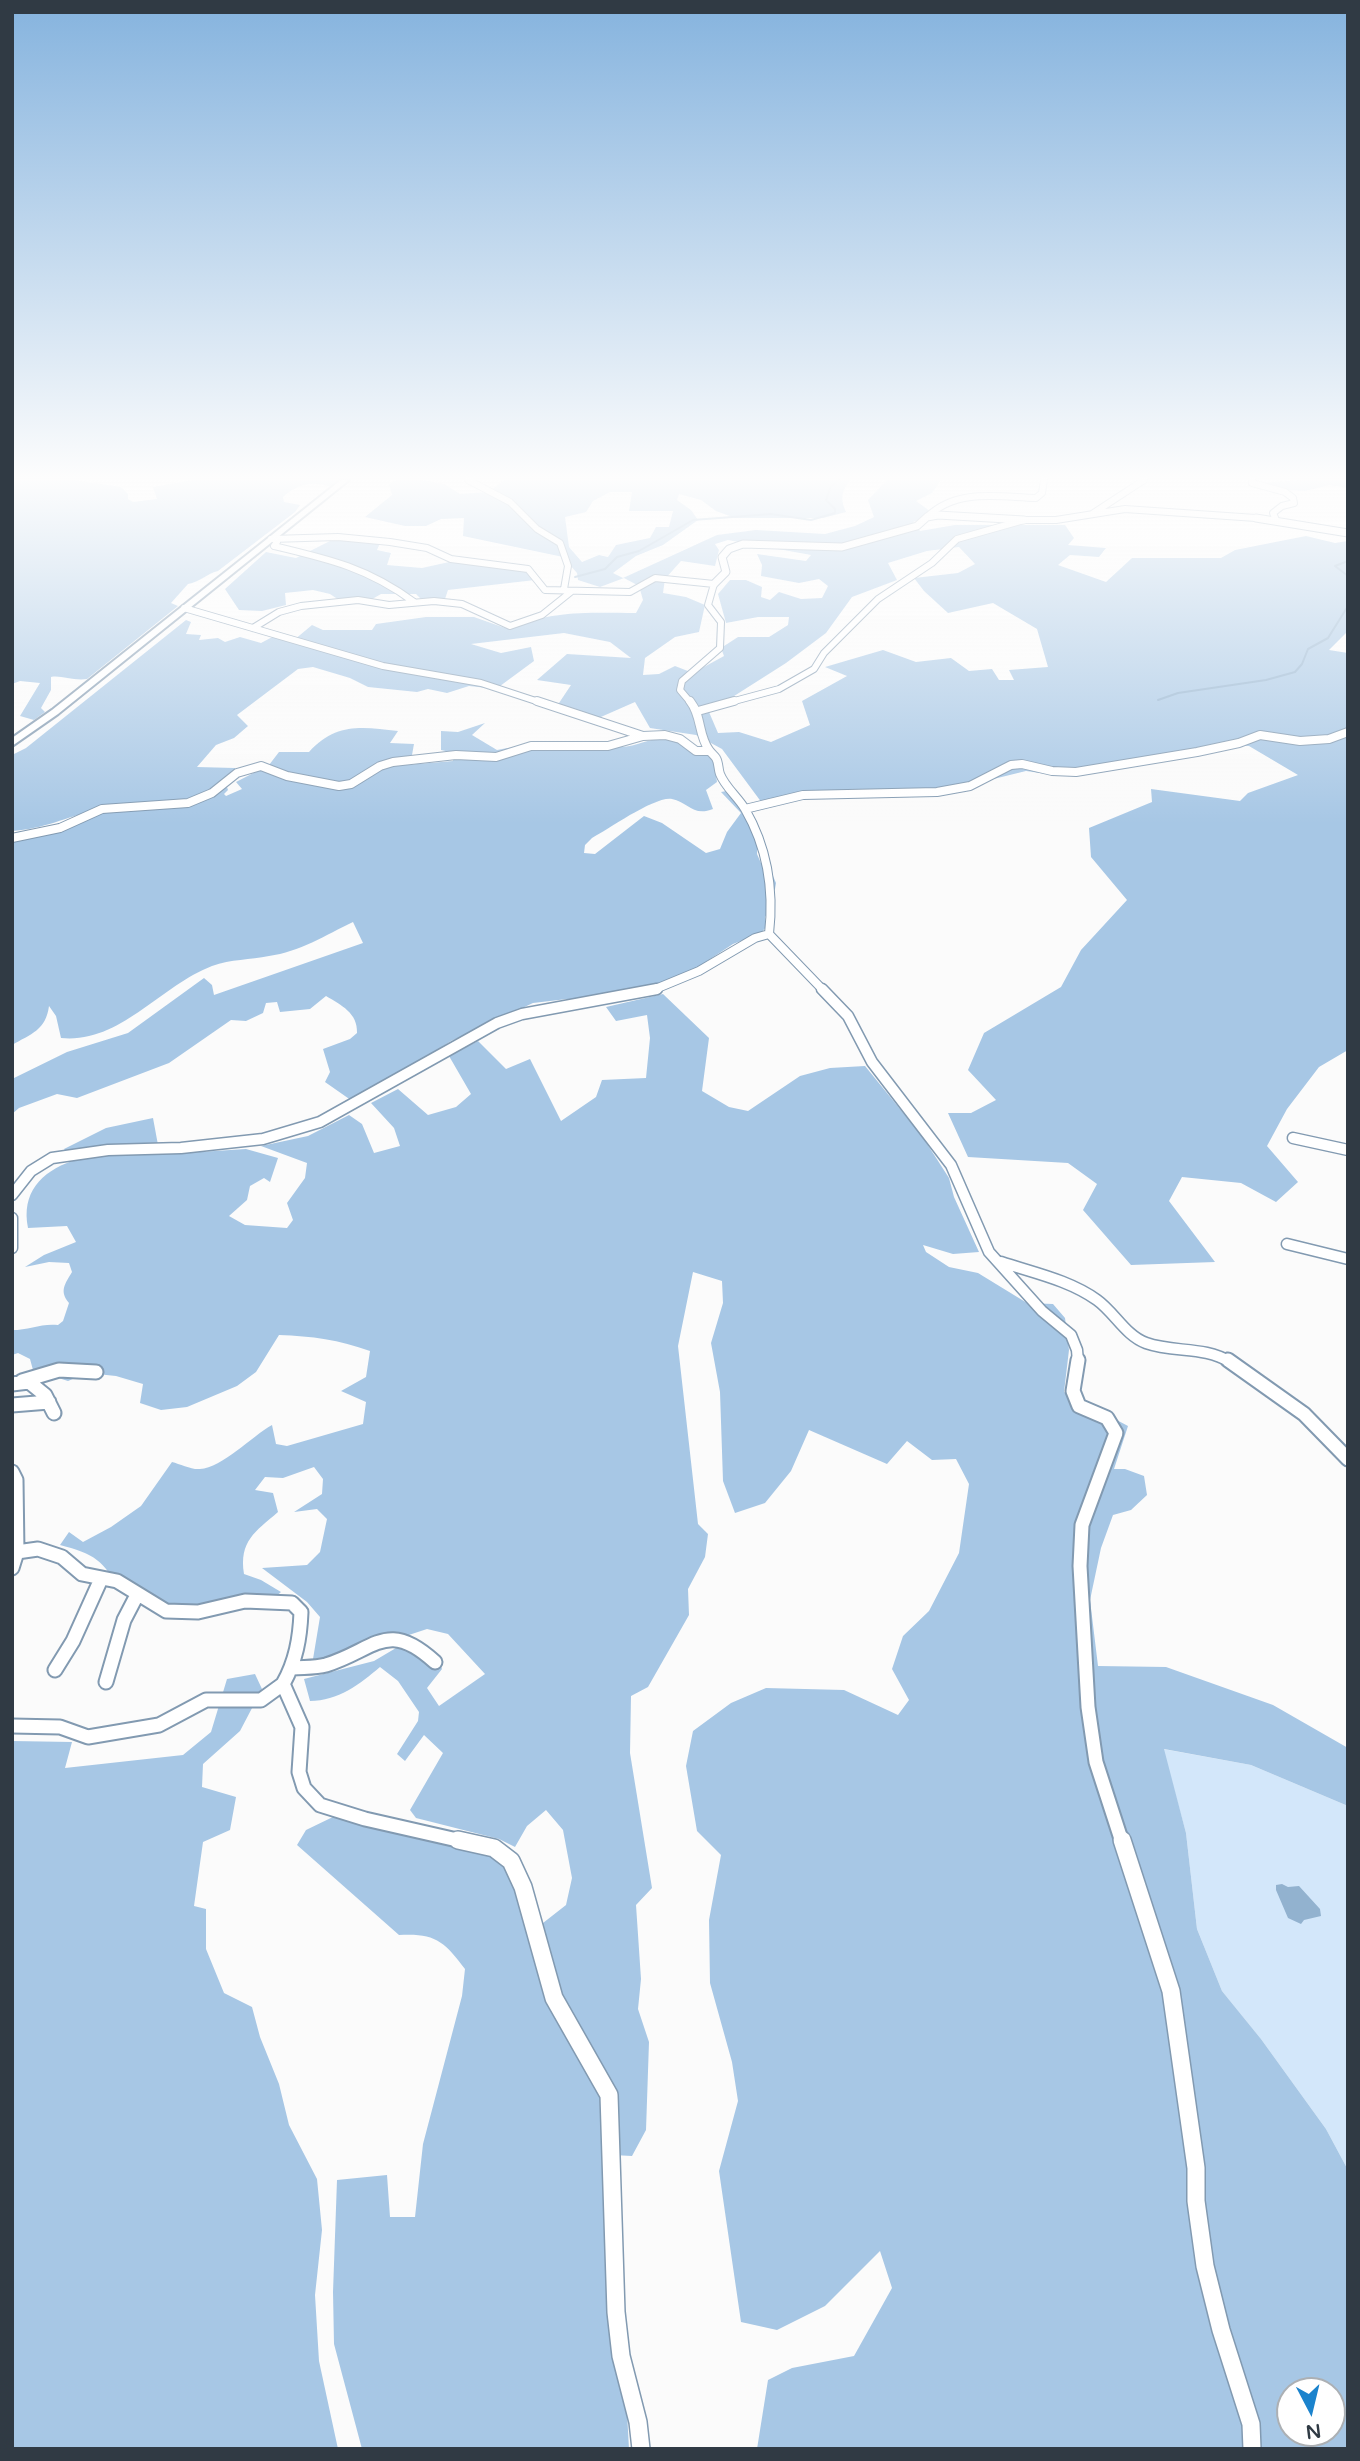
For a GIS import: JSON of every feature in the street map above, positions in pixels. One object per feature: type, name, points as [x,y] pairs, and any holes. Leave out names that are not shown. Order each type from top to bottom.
[{"type":"main road","points":[[12,743],[201,595]]},
{"type":"street","points":[[404,595],[414,603]]},
{"type":"street","points":[[253,628],[279,612],[301,606],[358,600],[389,605],[434,601],[470,606],[479,614],[510,626],[542,615],[568,595]]},
{"type":"street","points":[[709,595],[706,600],[708,609],[722,622],[720,648],[680,685],[682,695],[698,711],[702,736],[709,751],[716,758],[720,775],[745,808],[759,839],[769,876],[772,908],[769,934]]},
{"type":"street","points":[[698,711],[771,692],[791,682],[818,665],[824,653],[884,595]]},
{"type":"street","points":[[184,608],[285,636],[317,649],[399,670],[481,683],[643,736],[676,737],[696,751],[709,751]]},
{"type":"street","points":[[745,808],[803,795],[937,792],[970,786],[1011,765],[1022,764],[1052,771],[1076,772],[1197,752],[1239,743],[1252,736],[1300,741],[1329,739],[1348,732]]},
{"type":"street","points":[[12,838],[60,828],[102,809],[188,803],[212,793],[237,774],[261,766],[287,776],[339,786],[351,784],[380,766],[393,762],[456,755],[496,757],[531,746],[608,746],[643,736]]},
{"type":"street","points":[[12,1195],[32,1171],[52,1158],[108,1150],[242,1142],[320,1122],[497,1023],[522,1014],[649,992],[699,971],[747,943],[769,934]]},
{"type":"street","points":[[769,934],[848,1016],[872,1062],[951,1165],[985,1244],[1042,1311],[1070,1335],[1077,1350],[1078,1366],[1073,1391],[1079,1406],[1107,1418],[1116,1433],[1082,1525],[1080,1566],[1088,1707],[1096,1762],[1171,1991],[1196,2168],[1195,2195],[1204,2269],[1251,2424],[1252,2449]]},
{"type":"street","points":[[1293,1138],[1348,1150]]},
{"type":"street","points":[[12,1218],[12,1248]]},
{"type":"street","points":[[1286,1244],[1348,1259]]},
{"type":"street","points":[[998,1261],[1016,1269],[1076,1286],[1100,1302],[1132,1334],[1145,1343],[1213,1353],[1228,1360],[1304,1414],[1348,1459]]},
{"type":"street","points":[[17,1383],[62,1370],[83,1368],[96,1372]]},
{"type":"street","points":[[12,1405],[51,1408],[37,1389],[17,1383]]},
{"type":"street","points":[[12,1472],[16,1480],[17,1552],[12,1568]]},
{"type":"street","points":[[12,1726],[60,1727],[88,1737],[159,1725],[206,1700],[261,1700],[283,1684],[293,1668],[299,1650],[301,1627],[300,1612],[292,1603],[245,1601],[198,1612],[166,1611],[117,1581],[82,1574],[62,1557],[38,1549],[17,1552]]},
{"type":"street","points":[[55,1670],[73,1641],[101,1579]]},
{"type":"street","points":[[106,1682],[124,1620],[137,1595]]},
{"type":"street","points":[[293,1668],[324,1665],[373,1641],[402,1639],[422,1647],[435,1662]]},
{"type":"street","points":[[283,1684],[302,1727],[299,1772],[304,1788],[320,1805],[365,1819],[494,1848],[511,1861],[523,1887],[554,1998],[609,2095],[611,2227],[620,2346],[641,2449]]},
{"type":"shaded area","points":[[12,595],[178,595],[171,603],[178,606],[87,679],[51,677],[51,690],[41,708],[45,712],[34,720],[20,716],[40,683],[20,681],[12,684]]},
{"type":"shaded area","points":[[229,595],[285,595],[286,605],[262,611],[239,610]]},
{"type":"shaded area","points":[[331,595],[380,595],[369,601],[342,602]]},
{"type":"shaded area","points":[[417,595],[446,595],[445,599],[422,600]]},
{"type":"shaded area","points":[[642,595],[674,595],[705,605],[699,632],[675,637],[645,658],[643,675],[659,674],[675,666],[693,673],[724,656],[721,648],[738,637],[769,637],[788,625],[789,617],[758,617],[726,623],[718,595],[761,595],[770,600],[776,595],[801,599],[822,598],[824,595],[858,595],[852,597],[826,633],[786,663],[709,712],[718,733],[739,732],[771,742],[810,725],[802,701],[847,676],[825,667],[883,650],[916,662],[951,658],[969,671],[992,669],[999,680],[1014,680],[1009,670],[1048,667],[1037,629],[993,603],[948,613],[928,595],[1348,595],[1348,631],[1329,650],[1348,653],[1348,1050],[1319,1067],[1287,1109],[1267,1146],[1298,1182],[1276,1202],[1241,1183],[1182,1177],[1169,1201],[1215,1262],[1131,1265],[1083,1210],[1097,1184],[1068,1163],[968,1157],[948,1113],[971,1113],[996,1100],[968,1070],[984,1033],[1061,987],[1081,950],[1127,900],[1091,857],[1089,828],[1152,802],[1151,789],[1240,801],[1248,793],[1298,775],[1249,746],[1212,744],[1141,762],[1061,776],[1026,771],[949,790],[873,790],[762,803],[722,749],[696,735],[650,728],[635,702],[594,720],[555,709],[571,685],[537,680],[567,654],[631,658],[610,642],[564,633],[471,644],[501,653],[531,647],[534,661],[496,689],[469,686],[447,693],[428,689],[417,692],[368,687],[350,678],[313,667],[298,669],[237,715],[248,726],[234,738],[216,745],[197,767],[235,768],[235,774],[220,786],[187,798],[114,807],[34,828],[12,831],[12,755],[26,748],[186,620],[191,622],[186,634],[201,635],[199,640],[218,638],[225,642],[240,637],[261,643],[278,634],[294,640],[312,625],[323,630],[372,630],[376,624],[426,617],[474,617],[508,629],[540,618],[556,616],[636,613],[643,600]]},
{"type":"shaded area","points":[[485,723],[472,735],[497,750],[528,746],[621,747],[667,738],[684,742],[713,756],[717,782],[706,790],[713,809],[695,810],[678,801],[664,799],[592,838],[585,845],[584,853],[595,854],[644,816],[662,823],[706,853],[720,849],[727,832],[741,813],[721,792],[732,790],[758,833],[757,854],[764,870],[773,876],[776,883],[775,889],[767,898],[769,911],[765,917],[766,927],[761,933],[733,944],[695,969],[646,989],[583,1001],[567,999],[533,1003],[451,1041],[355,1103],[325,1082],[330,1072],[323,1049],[350,1039],[357,1033],[352,1015],[326,996],[310,1009],[280,1012],[277,1002],[266,1003],[263,1013],[246,1021],[231,1020],[169,1063],[77,1098],[57,1094],[19,1108],[12,1114],[12,1079],[67,1052],[128,1033],[204,978],[212,985],[214,995],[363,943],[353,922],[291,951],[212,966],[193,975],[121,1023],[82,1037],[61,1038],[56,1016],[49,1006],[41,1026],[12,1045],[12,836],[94,814],[184,802],[214,794],[227,787],[228,790],[224,794],[226,796],[242,789],[236,782],[269,765],[279,752],[309,752],[329,736],[350,729],[398,731],[390,743],[414,744],[406,765],[453,761],[454,753],[441,750],[441,731],[458,732]]},
{"type":"shaded area","points":[[663,994],[709,1038],[702,1091],[729,1107],[748,1111],[800,1076],[830,1068],[865,1066],[922,1136],[949,1178],[954,1197],[979,1252],[953,1254],[923,1245],[926,1252],[949,1267],[978,1273],[1027,1303],[1053,1304],[1065,1318],[1069,1350],[1064,1392],[1128,1426],[1114,1469],[1125,1469],[1144,1476],[1147,1495],[1131,1510],[1113,1515],[1101,1548],[1090,1600],[1098,1666],[1166,1667],[1273,1705],[1348,1748],[1348,1806],[1251,1765],[1164,1749],[1186,1833],[1197,1929],[1222,1991],[1261,2039],[1326,2129],[1348,2170],[1348,2449],[757,2449],[768,2380],[792,2368],[854,2356],[892,2288],[880,2251],[825,2306],[777,2330],[741,2322],[719,2171],[738,2101],[732,2062],[710,1983],[709,1920],[721,1855],[697,1831],[686,1766],[693,1731],[731,1703],[766,1688],[844,1690],[898,1715],[909,1700],[892,1669],[903,1636],[929,1611],[959,1553],[969,1484],[956,1459],[932,1460],[907,1441],[887,1464],[809,1430],[791,1471],[765,1503],[735,1513],[723,1481],[720,1392],[711,1343],[723,1303],[722,1281],[693,1272],[678,1346],[698,1524],[708,1534],[705,1557],[688,1589],[689,1615],[648,1687],[631,1696],[630,1753],[652,1888],[636,1905],[641,1979],[638,2009],[649,2042],[646,2130],[632,2156],[613,2155],[629,2449],[362,2449],[334,2344],[337,2180],[387,2175],[390,2217],[415,2217],[423,2144],[462,1996],[465,1969],[438,1941],[430,1937],[399,1935],[297,1845],[306,1830],[337,1815],[470,1844],[502,1859],[526,1879],[543,1923],[566,1905],[572,1878],[563,1830],[546,1810],[527,1826],[515,1847],[499,1839],[416,1818],[410,1810],[443,1753],[424,1735],[405,1761],[397,1754],[418,1721],[419,1712],[398,1681],[380,1667],[339,1695],[310,1701],[304,1679],[374,1661],[396,1648],[415,1646],[436,1655],[442,1669],[427,1688],[439,1706],[485,1674],[448,1634],[427,1629],[330,1661],[313,1659],[320,1617],[307,1602],[262,1568],[307,1565],[320,1552],[327,1519],[317,1509],[294,1512],[322,1494],[323,1479],[314,1467],[283,1478],[265,1477],[255,1490],[273,1493],[278,1512],[250,1538],[244,1553],[244,1574],[281,1592],[261,1609],[207,1611],[146,1601],[121,1592],[109,1572],[90,1555],[60,1545],[69,1532],[83,1542],[141,1506],[172,1462],[193,1469],[209,1467],[227,1458],[272,1425],[276,1444],[287,1446],[363,1424],[366,1402],[341,1391],[366,1377],[370,1351],[325,1339],[279,1335],[256,1372],[237,1386],[187,1407],[161,1410],[140,1403],[143,1384],[116,1376],[87,1373],[68,1381],[33,1370],[30,1359],[18,1353],[12,1355],[12,1330],[58,1325],[63,1321],[69,1303],[64,1295],[64,1288],[72,1272],[69,1263],[49,1262],[25,1267],[44,1255],[76,1242],[67,1226],[28,1228],[28,1204],[31,1194],[43,1178],[72,1161],[64,1149],[106,1128],[153,1118],[158,1145],[168,1154],[246,1149],[278,1158],[270,1182],[264,1178],[250,1186],[247,1200],[229,1216],[245,1225],[287,1228],[293,1220],[287,1203],[305,1178],[307,1163],[261,1146],[308,1136],[349,1115],[362,1124],[374,1153],[400,1146],[394,1128],[371,1103],[398,1089],[428,1115],[456,1107],[471,1094],[449,1056],[478,1041],[506,1069],[530,1059],[561,1121],[596,1097],[602,1080],[646,1078],[650,1038],[647,1015],[616,1021],[606,1007]]},
{"type":"shaded area","points":[[255,1674],[262,1689],[240,1731],[203,1764],[202,1787],[236,1797],[230,1830],[203,1842],[194,1906],[206,1909],[206,1949],[224,1993],[252,2007],[260,2037],[279,2084],[289,2125],[317,2179],[322,2230],[315,2295],[319,2361],[338,2449],[12,2449],[12,1741],[72,1742],[65,1768],[183,1755],[211,1732],[227,1679]]},
{"type":"shaded area","points":[[1163,1749],[1251,1765],[1348,1806],[1348,2170],[1326,2129],[1261,2039],[1222,1991],[1197,1929],[1186,1833]]},
{"type":"shaded area","points":[[1276,1885],[1288,1887],[1299,1886],[1320,1909],[1321,1916],[1304,1920],[1301,1924],[1288,1918],[1276,1890]]},
{"type":"waterway","points":[[1158,700],[1178,693],[1266,680],[1295,672],[1302,664],[1308,649],[1328,638],[1348,606]]}]
